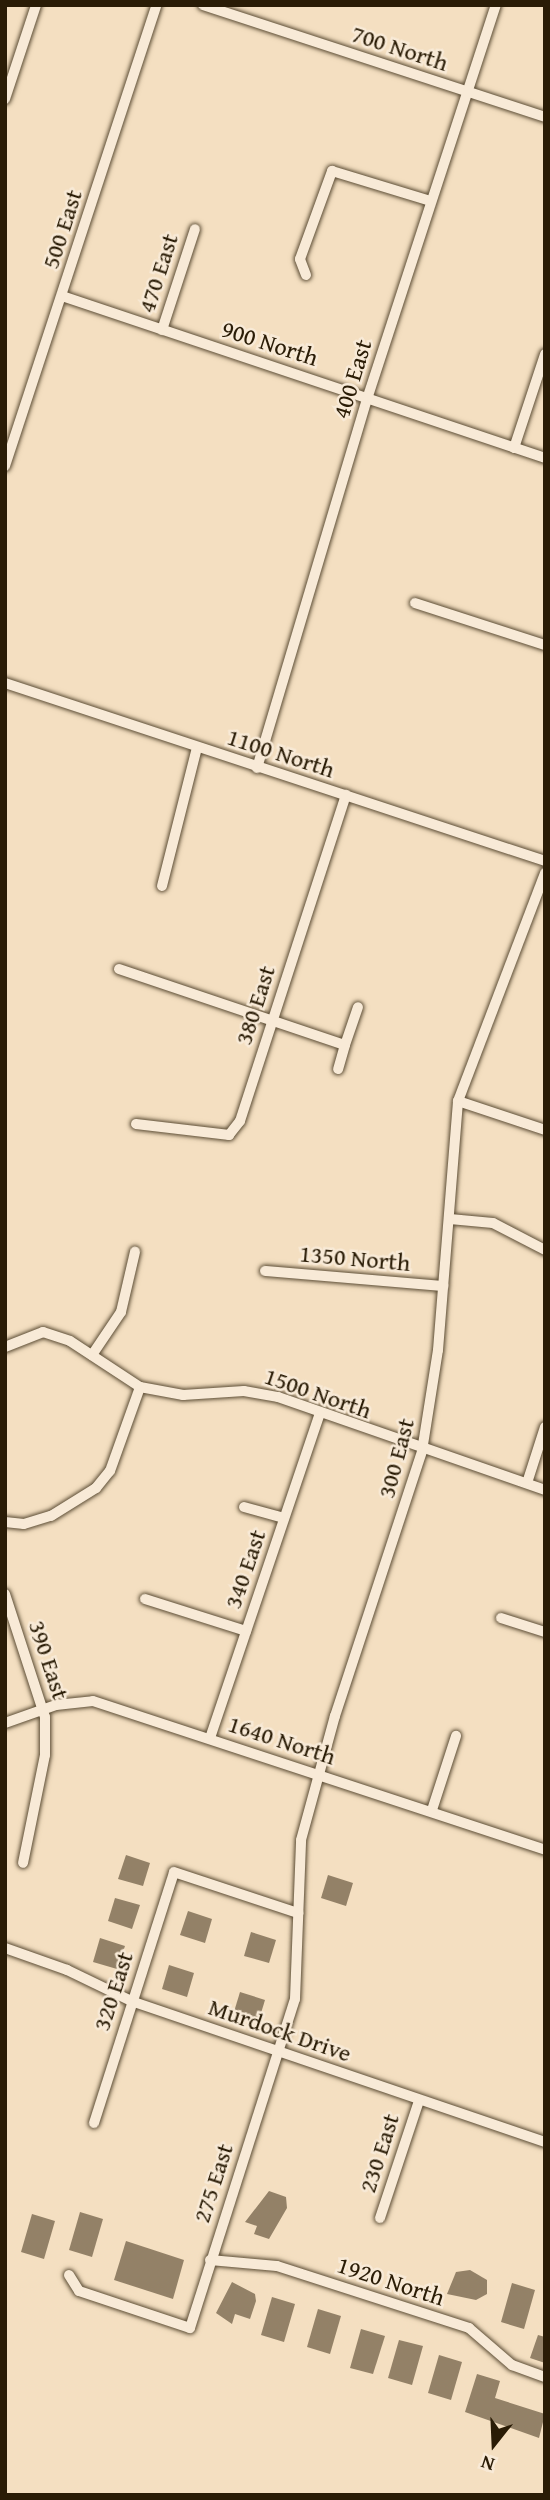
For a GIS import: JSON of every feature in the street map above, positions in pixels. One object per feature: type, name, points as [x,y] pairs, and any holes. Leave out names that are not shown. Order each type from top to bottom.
[{"type":"street","points":[[5,99],[9,76],[36,5]]},
{"type":"street","name":"500 East","points":[[6,463],[157,5]]},
{"type":"street","name":"700 North","points":[[203,5],[545,117]]},
{"type":"street","name":"400 East","points":[[257,768],[368,396],[496,5]]},
{"type":"street","points":[[306,275],[300,258],[332,171],[431,201]]},
{"type":"street","name":"470 East","points":[[162,330],[195,229]]},
{"type":"street","name":"900 North","points":[[62,296],[368,396],[545,458]]},
{"type":"street","points":[[514,448],[545,354]]},
{"type":"street","points":[[415,603],[545,645]]},
{"type":"street","name":"1100 North","points":[[5,683],[545,861]]},
{"type":"street","points":[[162,886],[197,748]]},
{"type":"street","name":"380 East","points":[[136,1124],[229,1135],[240,1121],[346,795]]},
{"type":"street","name":"300 East","points":[[277,2052],[295,1999],[301,1840],[322,1774],[335,1716],[422,1451],[450,1219],[458,1101],[545,873]]},
{"type":"street","points":[[119,969],[345,1045]]},
{"type":"street","points":[[338,1069],[358,1007]]},
{"type":"street","points":[[458,1101],[545,1130]]},
{"type":"street","points":[[450,1219],[493,1223],[545,1250]]},
{"type":"street","points":[[92,1355],[121,1312],[135,1252]]},
{"type":"street","name":"1350 North","points":[[265,1271],[443,1286]]},
{"type":"street","name":"1500 North","points":[[5,1347],[43,1332],[92,1355],[140,1387],[183,1395],[244,1391],[320,1413],[422,1451],[545,1490]]},
{"type":"street","points":[[5,1522],[24,1524],[51,1516],[96,1488],[110,1472],[140,1387]]},
{"type":"street","name":"340 East","points":[[209,1738],[320,1413]]},
{"type":"street","points":[[527,1483],[545,1427]]},
{"type":"street","points":[[244,1507],[284,1518]]},
{"type":"street","name":"390 East","points":[[5,1595],[44,1709],[45,1755],[23,1863]]},
{"type":"street","points":[[145,1599],[246,1631]]},
{"type":"street","points":[[501,1618],[545,1632]]},
{"type":"street","name":"1640 North","points":[[5,1723],[44,1709],[93,1701],[432,1810],[545,1850]]},
{"type":"street","points":[[432,1810],[456,1736]]},
{"type":"street","name":"320 East","points":[[94,2123],[174,1872],[299,1913]]},
{"type":"street","name":"Murdock Drive","points":[[5,1948],[131,2001],[545,2142]]},
{"type":"street","name":"275 East","points":[[69,2275],[79,2291],[190,2328],[277,2052]]},
{"type":"street","name":"230 East","points":[[380,2218],[419,2101]]},
{"type":"street","name":"1920 North","points":[[210,2260],[276,2266],[469,2328],[512,2365],[545,2377]]},
{"type":"building","points":[[126,1855],[150,1863],[143,1886],[118,1879]]},
{"type":"building","points":[[328,1875],[353,1883],[346,1906],[321,1898]]},
{"type":"building","points":[[115,1898],[140,1905],[132,1929],[108,1921]]},
{"type":"building","points":[[188,1911],[212,1919],[205,1943],[180,1935]]},
{"type":"building","points":[[251,1932],[276,1940],[269,1963],[244,1956]]},
{"type":"building","points":[[100,1938],[125,1946],[117,1969],[93,1962]]},
{"type":"building","points":[[169,1965],[194,1973],[187,1997],[162,1989]]},
{"type":"building","points":[[240,1992],[265,2000],[258,2023],[233,2015]]},
{"type":"building","points":[[269,2191],[286,2197],[287,2208],[269,2239],[254,2234],[257,2226],[245,2222]]},
{"type":"building","points":[[80,2212],[103,2219],[92,2257],[69,2250]]},
{"type":"building","points":[[32,2214],[55,2221],[44,2259],[21,2252]]},
{"type":"building","points":[[126,2241],[184,2260],[173,2299],[114,2280]]},
{"type":"building","points":[[470,2270],[487,2280],[487,2294],[476,2300],[447,2294],[456,2272]]},
{"type":"building","points":[[232,2282],[255,2294],[256,2301],[250,2319],[235,2314],[232,2324],[216,2313]]},
{"type":"building","points":[[512,2283],[535,2290],[524,2329],[501,2322]]},
{"type":"building","points":[[272,2297],[295,2304],[284,2342],[261,2335]]},
{"type":"building","points":[[318,2309],[341,2316],[330,2354],[307,2347]]},
{"type":"building","points":[[361,2329],[385,2336],[373,2374],[350,2368]]},
{"type":"building","points":[[538,2335],[545,2337],[545,2363],[530,2358]]},
{"type":"building","points":[[399,2340],[423,2346],[412,2385],[388,2378]]},
{"type":"building","points":[[439,2355],[462,2362],[451,2400],[428,2393]]},
{"type":"building","points":[[477,2374],[500,2381],[495,2398],[545,2414],[539,2438],[465,2412]]}]
